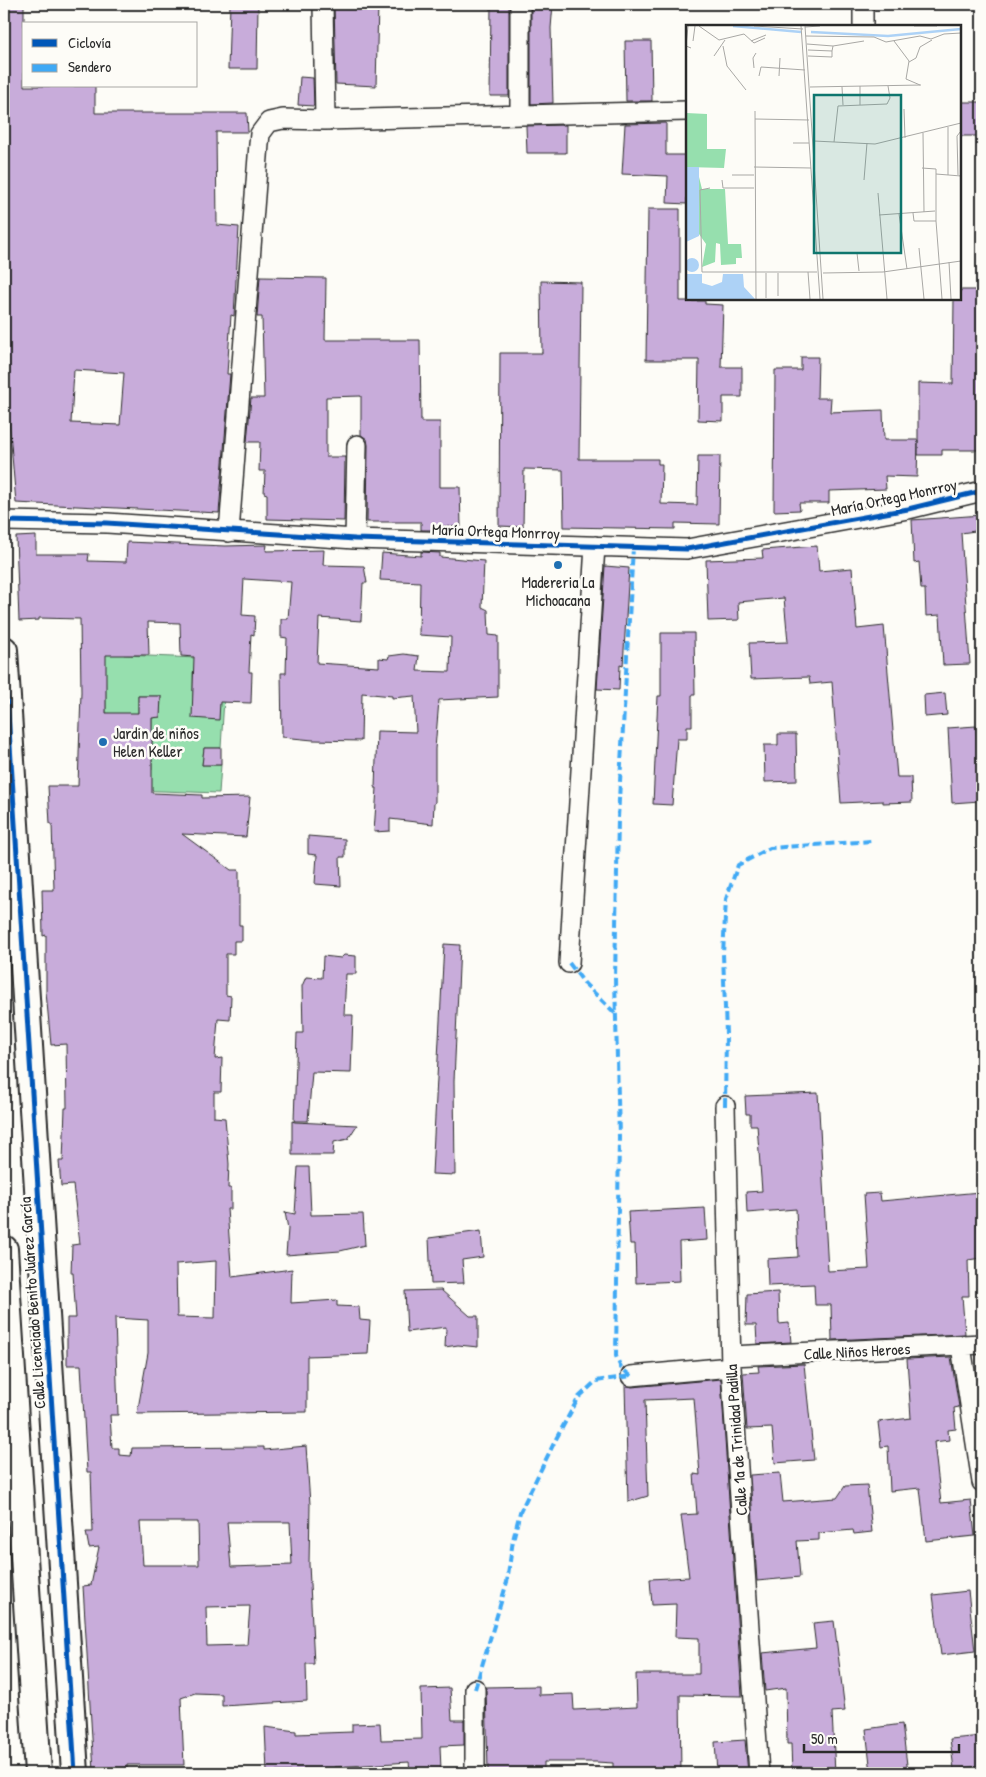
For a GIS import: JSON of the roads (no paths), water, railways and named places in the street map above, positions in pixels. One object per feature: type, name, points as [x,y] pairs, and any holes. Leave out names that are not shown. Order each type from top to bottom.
[{"type":"street","points":[[323,4],[325,120]]},
{"type":"street","points":[[520,4],[520,115]]},
{"type":"street","points":[[863,4],[863,25]]},
{"type":"street","points":[[229,532],[260,134],[269,122],[283,119],[325,120],[686,111]]},
{"type":"street","points":[[355,540],[357,446]]},
{"type":"street","name":"María Ortega Monrroy","points":[[4,520],[107,523],[355,540],[687,549],[908,509],[982,491]]},
{"type":"street","points":[[569,963],[589,668],[595,546]]},
{"type":"street","name":"Calle Licenciado Benito Juárez García","points":[[4,650],[75,1773]]},
{"type":"street","name":"Calle 1a de Trinidad Padilla","points":[[725,1106],[731,1362],[759,1773]]},
{"type":"street","name":"Calle Licenciado Benito Juárez García","points":[[4,1249],[38,1773]]},
{"type":"street","name":"Calle Niños Heroes","points":[[631,1376],[731,1362],[982,1344]]},
{"type":"street","points":[[962,1346],[982,1482]]},
{"type":"street","points":[[13,1393],[50,1390]]},
{"type":"street","points":[[475,1689],[475,1773]]},
{"type":"place","name":"Madereria La Michoacana","points":[[558,565]]},
{"type":"place","name":"Jardin de niños Helen Keller","points":[[103,742]]}]
